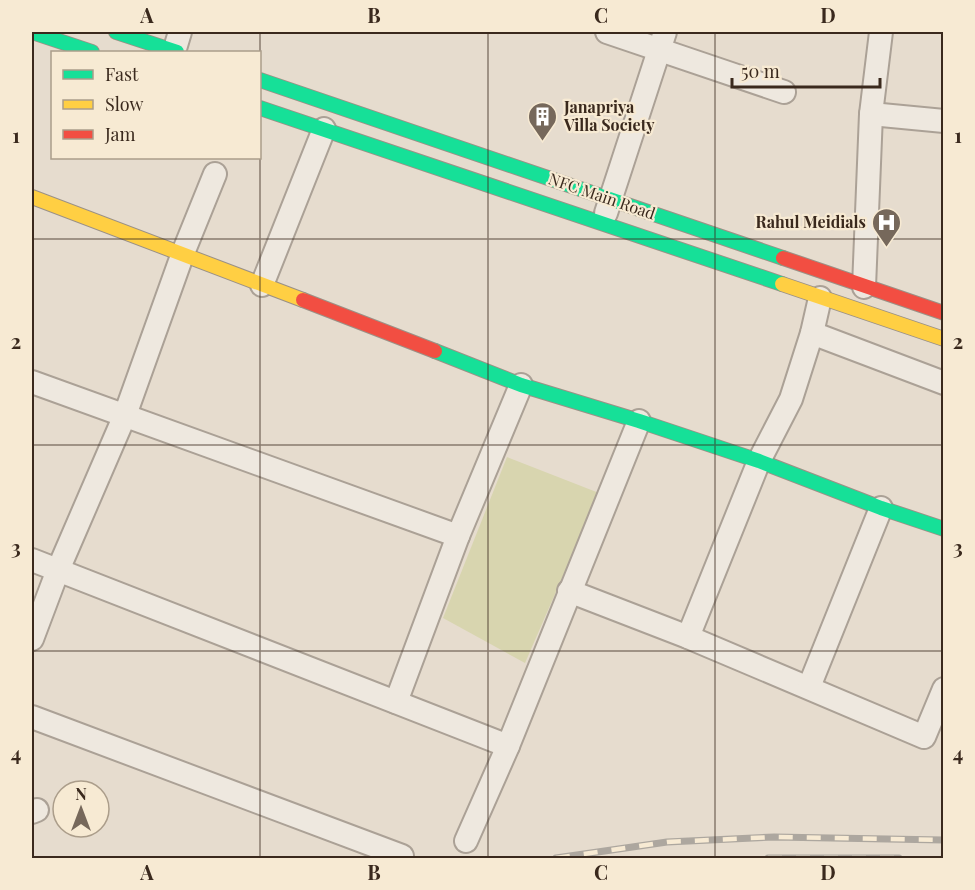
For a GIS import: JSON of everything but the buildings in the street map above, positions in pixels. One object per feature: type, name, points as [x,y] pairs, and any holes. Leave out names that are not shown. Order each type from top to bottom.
[{"type":"main road","points":[[32,32],[89,51]]},
{"type":"main road","points":[[116,32],[172,51]]},
{"type":"main road","name":"NFC Main Road","points":[[261,80],[944,313]]},
{"type":"main road","name":"NFC Main Road","points":[[261,108],[944,339]]},
{"type":"main road","points":[[32,197],[183,253],[521,385],[759,461],[881,508],[944,529]]},
{"type":"street","points":[[175,51],[180,32]]},
{"type":"street","points":[[607,32],[662,40],[784,93]]},
{"type":"street","points":[[864,287],[871,114],[881,32]]},
{"type":"street","points":[[603,222],[662,40]]},
{"type":"street","points":[[871,114],[944,121]]},
{"type":"street","points":[[262,285],[324,129]]},
{"type":"street","points":[[32,639],[58,570],[125,414],[183,253],[215,174]]},
{"type":"street","points":[[688,637],[759,461],[791,399],[812,333],[820,298]]},
{"type":"street","points":[[812,333],[944,383]]},
{"type":"street","points":[[32,381],[458,536]]},
{"type":"street","points":[[396,702],[458,536],[521,385]]},
{"type":"street","points":[[466,841],[508,746],[639,421]]},
{"type":"street","points":[[809,687],[881,508]]},
{"type":"street","points":[[32,560],[508,746]]},
{"type":"street","points":[[569,591],[688,637],[924,736],[944,689]]},
{"type":"street","points":[[32,717],[402,856]]},
{"type":"shaded area","points":[[507,457],[599,493],[525,663],[443,618]]},
{"type":"railway","points":[[556,858],[667,842],[774,837],[944,840]]},
{"type":"railway","points":[[768,858],[899,858]]},
{"type":"traffic: fast","points":[[32,32],[89,51]]},
{"type":"traffic: fast","points":[[116,32],[174,51]]},
{"type":"traffic: fast","points":[[261,80],[783,258]]},
{"type":"traffic: fast","points":[[261,108],[782,284]]},
{"type":"traffic: fast","points":[[435,351],[521,385],[759,461],[881,508],[944,529]]},
{"type":"traffic: slow","points":[[32,197],[303,300]]},
{"type":"traffic: slow","points":[[782,284],[944,339]]},
{"type":"traffic: jam","points":[[783,258],[944,313]]},
{"type":"traffic: jam","points":[[303,300],[435,351]]},
{"type":"place","name":"Janapriya Villa Society","points":[[543,142]]},
{"type":"place","name":"Rahul Meidials","points":[[887,248]]}]
